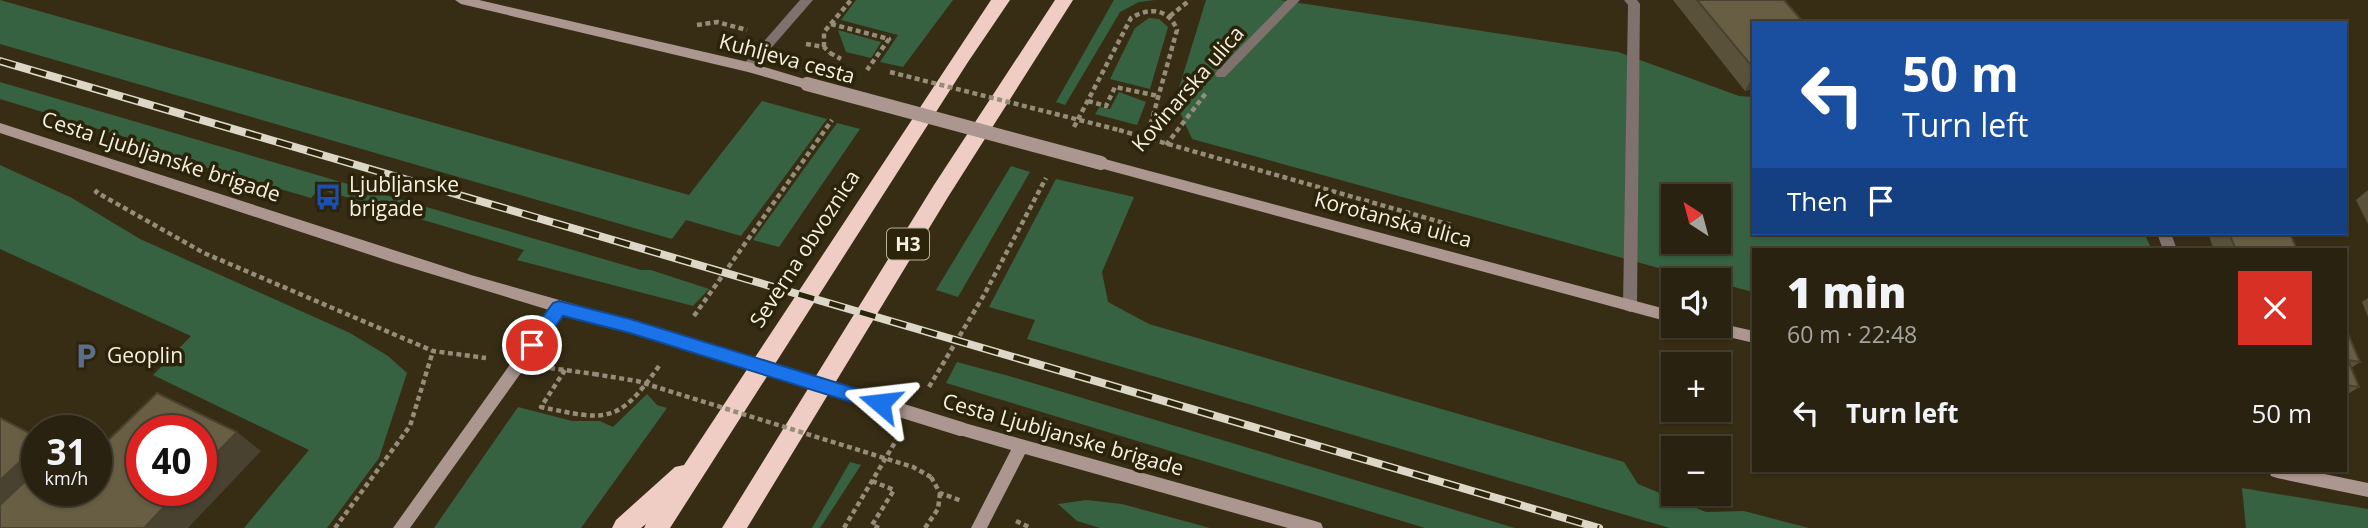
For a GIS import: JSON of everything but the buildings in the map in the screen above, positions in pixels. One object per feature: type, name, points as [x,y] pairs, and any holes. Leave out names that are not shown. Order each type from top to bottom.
[{"type":"highway","name":"Severna obvoznica","points":[[656,528],[961,57],[1001,0]]},
{"type":"highway","name":"H3","points":[[734,528],[1063,0]]},
{"type":"highway","points":[[624,528],[701,460]]},
{"type":"highway","points":[[750,528],[756,491]]},
{"type":"street","name":"Kuhljeva cesta","points":[[461,0],[748,67],[1101,163]]},
{"type":"street","points":[[748,67],[807,0]]},
{"type":"street","name":"Kovinarska ulica","points":[[1221,74],[1294,0]]},
{"type":"street","points":[[1630,0],[1634,4],[1630,306]]},
{"type":"street","name":"Cesta Ljubljanske brigade","points":[[0,128],[559,308],[630,326],[1021,447],[1315,528]]},
{"type":"street","name":"Korotanska ulica","points":[[1101,163],[1661,314]]},
{"type":"street","points":[[401,528],[559,308]]},
{"type":"street","points":[[1731,332],[1752,337]]},
{"type":"street","points":[[979,528],[1021,447]]},
{"type":"street","points":[[2282,472],[2368,490]]},
{"type":"path","points":[[824,47],[824,32],[851,0]]},
{"type":"path","points":[[1170,16],[1190,0]]},
{"type":"path","points":[[1068,137],[1131,18],[1153,10],[1170,16],[1177,30],[1147,137]]},
{"type":"path","points":[[831,24],[889,38],[866,72]]},
{"type":"path","points":[[830,53],[847,61]]},
{"type":"path","points":[[860,64],[873,68]]},
{"type":"path","name":"Korotanska ulica","points":[[886,71],[1147,137],[1459,227]]},
{"type":"path","name":"Kovinarska ulica","points":[[1140,174],[1168,143],[1221,74]]},
{"type":"path","points":[[1088,101],[1106,106],[1115,86],[1158,96]]},
{"type":"path","points":[[694,317],[835,116]]},
{"type":"path","points":[[928,388],[984,295],[1049,174]]},
{"type":"path","points":[[96,192],[204,253],[433,351],[638,381],[913,467],[931,477],[940,493],[938,509],[925,528]]},
{"type":"path","points":[[335,528],[410,426],[433,351]]},
{"type":"path","points":[[565,370],[541,407],[574,414],[611,416],[638,396],[662,362]]},
{"type":"path","points":[[844,528],[900,435]]},
{"type":"path","points":[[872,481],[894,490],[872,524],[879,528]]},
{"type":"green space","points":[[0,0],[689,195],[762,101],[827,119],[741,236],[686,220],[672,239],[0,44]]},
{"type":"green space","points":[[856,0],[953,0],[903,67],[880,62],[898,35],[841,20]]},
{"type":"green space","points":[[1114,0],[1155,0],[1139,2],[1120,12],[1065,105],[1056,102]]},
{"type":"green space","points":[[1206,0],[1280,0],[1618,52],[1739,96],[1752,97],[1752,235],[2145,235],[2151,248],[1752,248],[1752,292],[1731,286],[1731,268],[1655,267],[1192,139],[1175,101]]},
{"type":"green space","points":[[1149,18],[1159,19],[1168,27],[1150,89],[1110,79],[1135,28]]},
{"type":"green space","points":[[838,30],[881,42],[871,58],[846,52]]},
{"type":"green space","points":[[0,82],[709,289],[693,306],[517,260],[524,250],[319,189],[311,198],[133,146],[138,141],[0,99]]},
{"type":"green space","points":[[1119,92],[1146,102],[1137,125],[1095,114],[1100,107],[1110,109]]},
{"type":"green space","points":[[837,123],[860,129],[779,247],[753,240]]},
{"type":"green space","points":[[0,165],[72,198],[140,239],[350,333],[388,356],[407,373],[379,458],[327,528],[244,528],[309,450],[153,375],[191,336],[0,249]]},
{"type":"green space","points":[[1011,166],[1030,172],[958,297],[936,290]]},
{"type":"green space","points":[[1056,179],[1134,197],[1102,272],[1108,302],[1149,324],[1624,462],[1638,484],[1661,493],[1661,506],[1691,506],[1706,512],[1744,511],[1809,528],[1670,528],[1027,339],[1035,320],[989,307]]},
{"type":"green space","points":[[957,362],[1515,528],[1425,528],[946,383]]},
{"type":"green space","points":[[647,394],[657,405],[667,408],[581,528],[434,528],[518,407],[572,421],[600,421],[613,427]]},
{"type":"green space","points":[[850,462],[861,465],[820,528],[812,528]]},
{"type":"green space","points":[[2242,488],[2368,509],[2368,528],[2246,528]]},
{"type":"green space","points":[[1086,500],[1122,504],[1210,528],[1100,528],[1077,521],[1058,504]]},
{"type":"railway","points":[[0,61],[1599,528]]},
{"type":"place","name":"Ljubljanske brigade","points":[[328,197]]},
{"type":"place","name":"Geoplin","points":[[86,356]]},
{"type":"route","points":[[532,345],[559,308],[630,326],[880,403]]}]
